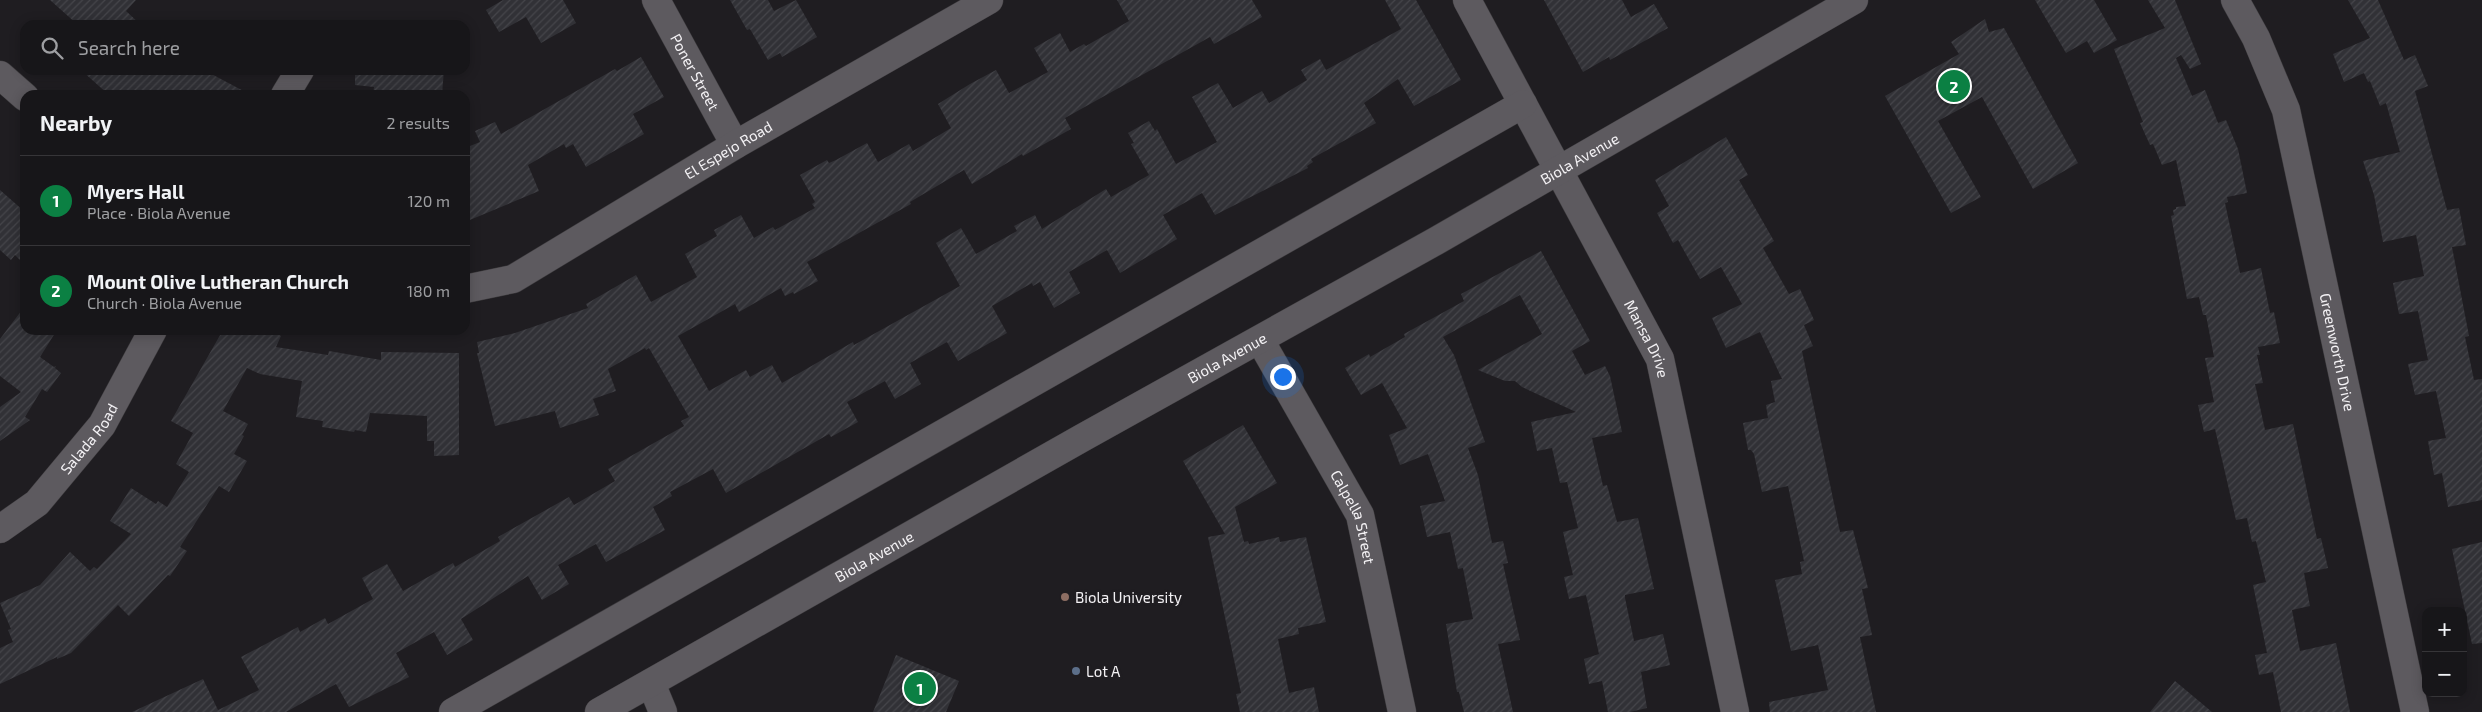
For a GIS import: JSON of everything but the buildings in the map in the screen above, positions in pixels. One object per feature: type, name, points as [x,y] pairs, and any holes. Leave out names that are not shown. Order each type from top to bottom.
[{"type":"street","name":"Poner Street","points":[[656,0],[736,145]]},
{"type":"street","name":"El Espejo Road","points":[[470,288],[513,279],[736,145],[989,0]]},
{"type":"street","name":"Mansa Drive","points":[[1466,0],[1660,359],[1735,712]]},
{"type":"street","name":"Biola Avenue","points":[[599,712],[1082,438],[1260,340],[1854,0]]},
{"type":"street","name":"Greenworth Drive","points":[[2235,0],[2256,38],[2286,110],[2415,712]]},
{"type":"street","points":[[0,75],[20,93]]},
{"type":"street","points":[[289,90],[297,75]]},
{"type":"street","points":[[454,712],[1523,104]]},
{"type":"street","name":"Salada Road","points":[[0,529],[36,503],[102,425],[150,335]]},
{"type":"street","name":"Calpella Street","points":[[1260,340],[1360,515],[1402,712]]},
{"type":"street","points":[[651,683],[663,712]]},
{"type":"place","name":"Mount Olive Lutheran Church","points":[[1954,86]]},
{"type":"place","name":"Biola University","points":[[1065,597]]},
{"type":"place","name":"Lot A","points":[[1076,671]]},
{"type":"place","name":"Myers Hall","points":[[920,688]]}]
